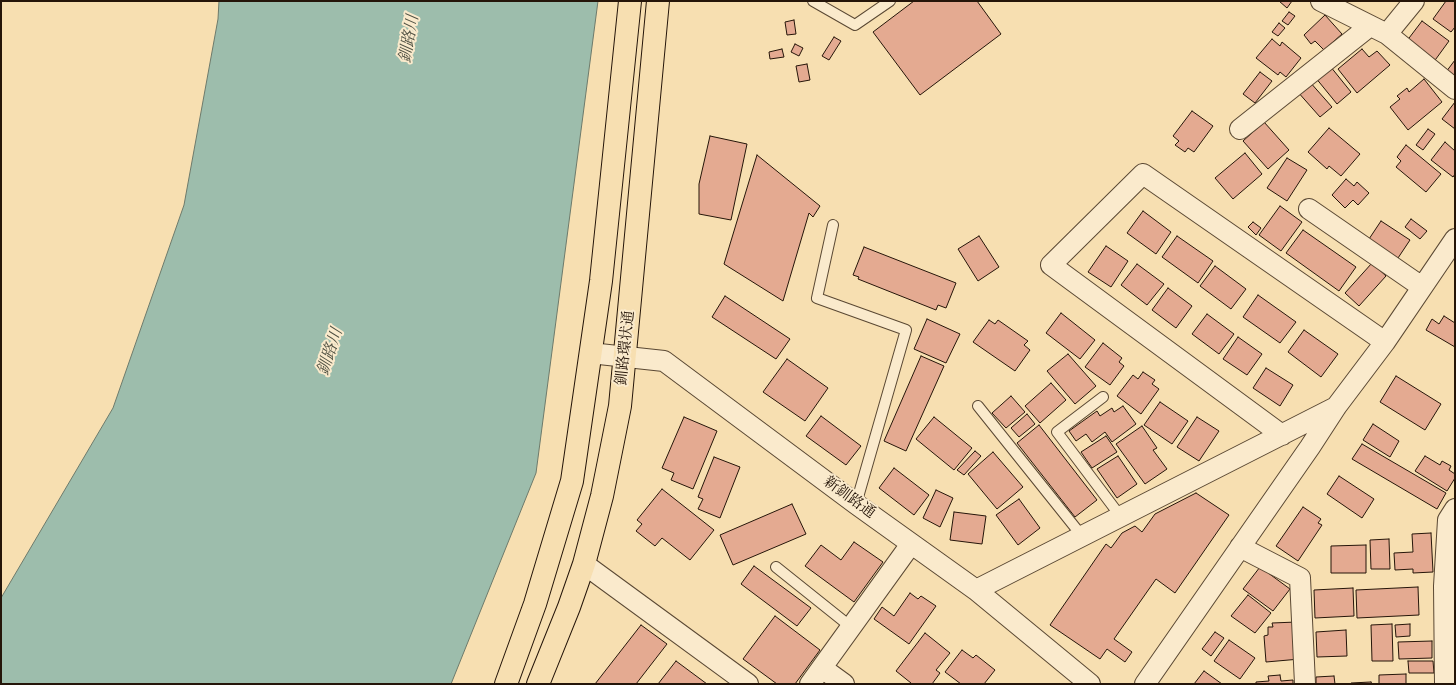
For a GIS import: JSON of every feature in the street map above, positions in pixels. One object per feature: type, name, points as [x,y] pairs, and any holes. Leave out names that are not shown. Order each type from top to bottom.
[{"type":"highway","points":[[506,684],[535,604],[572,481],[601,281],[630,1]]},
{"type":"highway","name":"釧路環状通","points":[[538,684],[569,607],[584,564],[602,496],[619,414],[658,1]]},
{"type":"street","points":[[1321,1],[1378,30],[1455,89]]},
{"type":"street","points":[[1240,129],[1378,30],[1414,1]]},
{"type":"street","points":[[1282,435],[1051,265],[1143,174],[1384,342]]},
{"type":"street","points":[[1309,209],[1422,287]]},
{"type":"street","points":[[1145,684],[1310,447],[1336,407],[1384,342],[1455,239]]},
{"type":"street","name":"新釧路通","points":[[590,353],[664,361],[856,504],[976,590],[1090,684]]},
{"type":"street","points":[[976,590],[1336,407]]},
{"type":"street","points":[[1445,684],[1444,586],[1448,520],[1455,509]]},
{"type":"street","points":[[810,684],[911,544]]},
{"type":"street","points":[[1240,547],[1300,578],[1305,684]]},
{"type":"street","points":[[584,564],[748,684]]},
{"type":"street","points":[[822,668],[844,684]]},
{"type":"lane","points":[[813,1],[855,25],[890,1]]},
{"type":"lane","points":[[833,225],[816,298],[906,330],[856,504]]},
{"type":"lane","points":[[1103,397],[1057,432],[1121,516]]},
{"type":"lane","points":[[978,406],[1082,536]]},
{"type":"lane","points":[[776,567],[851,627]]},
{"type":"water","name":"釧路川","points":[[219,1],[598,1],[536,473],[451,684],[1,684],[1,598],[113,408],[184,205],[218,19]]},
{"type":"building","points":[[914,1],[977,1],[1001,34],[920,95],[873,32]]},
{"type":"building","points":[[1279,1],[1292,1],[1287,8]]},
{"type":"building","points":[[1446,1],[1455,1],[1455,27],[1451,32],[1433,19]]},
{"type":"building","points":[[1289,12],[1295,16],[1288,25],[1282,21]]},
{"type":"building","points":[[1325,15],[1342,34],[1324,50],[1315,41],[1311,44],[1304,35]]},
{"type":"building","points":[[794,20],[796,34],[787,35],[785,22]]},
{"type":"building","points":[[1422,21],[1449,41],[1433,63],[1406,42]]},
{"type":"building","points":[[1279,23],[1285,28],[1278,36],[1272,32]]},
{"type":"building","points":[[834,37],[841,41],[829,60],[822,56]]},
{"type":"building","points":[[1272,39],[1280,46],[1282,42],[1301,58],[1286,77],[1280,72],[1278,75],[1256,58]]},
{"type":"building","points":[[795,44],[803,48],[799,56],[791,52]]},
{"type":"building","points":[[782,49],[784,57],[770,59],[769,52]]},
{"type":"building","points":[[1362,49],[1369,57],[1377,51],[1390,65],[1357,93],[1338,69]]},
{"type":"building","points":[[1455,60],[1455,79],[1446,72]]},
{"type":"building","points":[[807,64],[810,80],[799,82],[796,66]]},
{"type":"building","points":[[1330,66],[1351,92],[1337,104],[1315,77]]},
{"type":"building","points":[[1260,72],[1272,81],[1255,103],[1243,94]]},
{"type":"building","points":[[1424,79],[1442,102],[1408,130],[1390,107],[1400,99],[1397,96],[1407,88],[1409,92]]},
{"type":"building","points":[[1309,81],[1332,107],[1320,117],[1297,91]]},
{"type":"building","points":[[1455,102],[1455,129],[1442,119]]},
{"type":"building","points":[[1192,111],[1213,126],[1194,152],[1188,148],[1185,152],[1175,145],[1179,141],[1173,136]]},
{"type":"building","points":[[1264,122],[1289,150],[1268,169],[1243,141]]},
{"type":"building","points":[[1329,128],[1360,154],[1341,176],[1329,166],[1327,169],[1308,152]]},
{"type":"building","points":[[1428,129],[1435,134],[1423,150],[1416,145]]},
{"type":"building","points":[[710,136],[747,144],[731,220],[699,214],[699,184]]},
{"type":"building","points":[[1445,142],[1455,151],[1455,174],[1453,177],[1431,160]]},
{"type":"building","points":[[1406,145],[1441,174],[1426,192],[1396,167],[1401,161],[1397,157]]},
{"type":"building","points":[[1245,153],[1262,174],[1233,199],[1215,178]]},
{"type":"building","points":[[757,155],[820,206],[813,217],[809,213],[783,301],[724,264]]},
{"type":"building","points":[[1287,158],[1307,170],[1287,201],[1267,188]]},
{"type":"building","points":[[1346,179],[1354,186],[1357,182],[1369,193],[1358,205],[1353,200],[1345,208],[1332,195]]},
{"type":"building","points":[[1280,206],[1302,222],[1281,251],[1259,235]]},
{"type":"building","points":[[1143,211],[1171,232],[1156,254],[1127,233]]},
{"type":"building","points":[[1411,219],[1427,231],[1420,239],[1405,227]]},
{"type":"building","points":[[1381,221],[1410,240],[1396,261],[1367,242]]},
{"type":"building","points":[[1253,222],[1261,228],[1256,235],[1248,227]]},
{"type":"building","points":[[1303,230],[1356,267],[1339,291],[1286,253]]},
{"type":"building","points":[[979,236],[999,267],[978,281],[958,249]]},
{"type":"building","points":[[1177,236],[1213,261],[1198,283],[1162,257]]},
{"type":"building","points":[[1106,246],[1128,261],[1111,287],[1088,272]]},
{"type":"building","points":[[864,247],[956,283],[946,308],[938,305],[936,310],[858,279],[859,277],[853,275]]},
{"type":"building","points":[[1372,263],[1386,276],[1359,306],[1345,293]]},
{"type":"building","points":[[1137,264],[1164,284],[1147,305],[1121,285]]},
{"type":"building","points":[[1215,266],[1246,289],[1231,309],[1200,286]]},
{"type":"building","points":[[1168,288],[1192,306],[1176,328],[1152,310]]},
{"type":"building","points":[[1258,295],[1296,322],[1280,343],[1243,317]]},
{"type":"building","points":[[725,296],[790,339],[776,359],[712,317]]},
{"type":"building","points":[[1061,313],[1095,340],[1080,359],[1046,333]]},
{"type":"building","points":[[1207,314],[1234,334],[1219,354],[1192,334]]},
{"type":"building","points":[[1444,316],[1455,323],[1455,347],[1426,330],[1432,319],[1439,324]]},
{"type":"building","points":[[927,319],[960,334],[946,363],[914,349]]},
{"type":"building","points":[[989,320],[995,324],[998,320],[1028,341],[1024,345],[1030,350],[1015,371],[973,342]]},
{"type":"building","points":[[1304,330],[1338,354],[1321,377],[1288,352]]},
{"type":"building","points":[[1238,337],[1262,354],[1247,375],[1223,359]]},
{"type":"building","points":[[1103,343],[1122,358],[1119,362],[1124,366],[1110,385],[1085,367]]},
{"type":"building","points":[[1068,354],[1096,386],[1075,404],[1047,371]]},
{"type":"building","points":[[921,356],[944,366],[906,451],[884,441]]},
{"type":"building","points":[[787,359],[828,388],[805,421],[763,392]]},
{"type":"building","points":[[1266,368],[1293,385],[1280,406],[1253,388]]},
{"type":"building","points":[[1143,372],[1155,380],[1152,384],[1159,389],[1141,414],[1117,396],[1133,375],[1138,379]]},
{"type":"building","points":[[1396,376],[1441,404],[1425,430],[1380,402]]},
{"type":"building","points":[[1051,383],[1066,400],[1040,423],[1025,406]]},
{"type":"building","points":[[1011,396],[1025,412],[1006,428],[992,413]]},
{"type":"building","points":[[1160,402],[1188,421],[1172,444],[1144,425]]},
{"type":"building","points":[[1123,406],[1136,424],[1112,442],[1105,432],[1092,442],[1086,434],[1076,441],[1069,431],[1097,411],[1100,416],[1112,408],[1114,412]]},
{"type":"building","points":[[1027,414],[1035,424],[1019,437],[1011,428]]},
{"type":"building","points":[[821,416],[861,446],[846,465],[806,436]]},
{"type":"building","points":[[684,417],[717,431],[693,489],[671,480],[674,473],[662,468]]},
{"type":"building","points":[[934,417],[972,448],[954,470],[916,439]]},
{"type":"building","points":[[1197,417],[1219,431],[1199,461],[1177,447]]},
{"type":"building","points":[[1373,424],[1399,441],[1390,457],[1363,440]]},
{"type":"building","points":[[1039,425],[1097,500],[1075,517],[1017,443]]},
{"type":"building","points":[[1142,426],[1157,448],[1153,450],[1167,469],[1145,484],[1116,444]]},
{"type":"building","points":[[1106,436],[1117,452],[1092,468],[1081,452]]},
{"type":"building","points":[[1362,444],[1446,493],[1437,509],[1352,459]]},
{"type":"building","points":[[975,451],[981,456],[964,475],[957,470]]},
{"type":"building","points":[[993,452],[1023,487],[997,509],[968,474]]},
{"type":"building","points":[[1118,456],[1137,484],[1117,498],[1097,469]]},
{"type":"building","points":[[1425,456],[1440,465],[1442,461],[1451,466],[1449,470],[1455,474],[1455,478],[1447,491],[1415,471]]},
{"type":"building","points":[[714,457],[740,467],[720,518],[698,509],[703,499],[698,497]]},
{"type":"building","points":[[894,468],[929,495],[914,515],[879,488]]},
{"type":"building","points":[[1339,476],[1374,499],[1362,518],[1327,494]]},
{"type":"building","points":[[662,489],[714,530],[690,560],[662,538],[655,546],[636,531],[642,524],[637,520]]},
{"type":"building","points":[[936,490],[953,498],[940,527],[923,518]]},
{"type":"building","points":[[1196,493],[1229,515],[1175,593],[1156,579],[1114,639],[1132,652],[1125,662],[1107,649],[1100,659],[1050,625],[1106,544],[1111,548],[1122,533],[1135,526],[1142,532],[1155,514]]},
{"type":"building","points":[[1019,499],[1040,528],[1018,545],[996,515]]},
{"type":"building","points":[[792,504],[806,534],[733,565],[720,535]]},
{"type":"building","points":[[1303,507],[1321,519],[1318,523],[1322,525],[1298,561],[1276,546]]},
{"type":"building","points":[[954,512],[986,516],[982,544],[950,540]]},
{"type":"building","points":[[1431,533],[1433,572],[1413,573],[1413,569],[1395,570],[1394,553],[1413,552],[1412,534]]},
{"type":"building","points":[[1389,539],[1390,569],[1371,569],[1370,540]]},
{"type":"building","points":[[854,542],[883,562],[854,602],[805,566],[821,545],[841,560]]},
{"type":"building","points":[[1366,545],[1366,573],[1331,573],[1331,546]]},
{"type":"building","points":[[754,566],[811,608],[797,626],[741,584]]},
{"type":"building","points":[[1260,567],[1290,589],[1273,611],[1243,589]]},
{"type":"building","points":[[1418,587],[1419,615],[1357,618],[1356,590]]},
{"type":"building","points":[[1353,588],[1354,616],[1315,618],[1314,590]]},
{"type":"building","points":[[910,593],[918,599],[921,596],[936,606],[909,644],[874,619],[882,607],[894,616]]},
{"type":"building","points":[[1248,595],[1271,613],[1255,633],[1231,616]]},
{"type":"building","points":[[775,616],[820,650],[795,684],[777,684],[743,659]]},
{"type":"building","points":[[1297,622],[1300,659],[1266,662],[1264,636],[1268,635],[1268,627],[1273,627],[1272,623]]},
{"type":"building","points":[[1392,624],[1393,661],[1372,661],[1371,625]]},
{"type":"building","points":[[1410,624],[1410,636],[1396,637],[1395,625]]},
{"type":"building","points":[[641,625],[667,644],[636,684],[595,684]]},
{"type":"building","points":[[1346,630],[1347,656],[1317,657],[1316,632]]},
{"type":"building","points":[[1215,632],[1224,638],[1211,656],[1202,649]]},
{"type":"building","points":[[925,633],[950,653],[936,670],[940,673],[932,684],[911,684],[896,671]]},
{"type":"building","points":[[1229,640],[1255,658],[1240,679],[1214,661]]},
{"type":"building","points":[[1432,641],[1432,658],[1399,659],[1398,642]]},
{"type":"building","points":[[962,650],[973,658],[976,655],[995,670],[984,684],[961,684],[945,672]]},
{"type":"building","points":[[676,661],[707,684],[658,684]]},
{"type":"building","points":[[1408,661],[1433,661],[1434,673],[1409,673]]},
{"type":"building","points":[[1204,671],[1222,684],[1194,684]]},
{"type":"building","points":[[1406,674],[1406,684],[1379,684],[1379,675]]},
{"type":"building","points":[[1280,675],[1281,681],[1293,680],[1293,684],[1256,684],[1256,682],[1269,681],[1268,676]]},
{"type":"building","points":[[1334,676],[1335,684],[1316,684],[1316,677]]},
{"type":"building","points":[[1371,682],[1372,684],[1351,684],[1351,683]]}]
